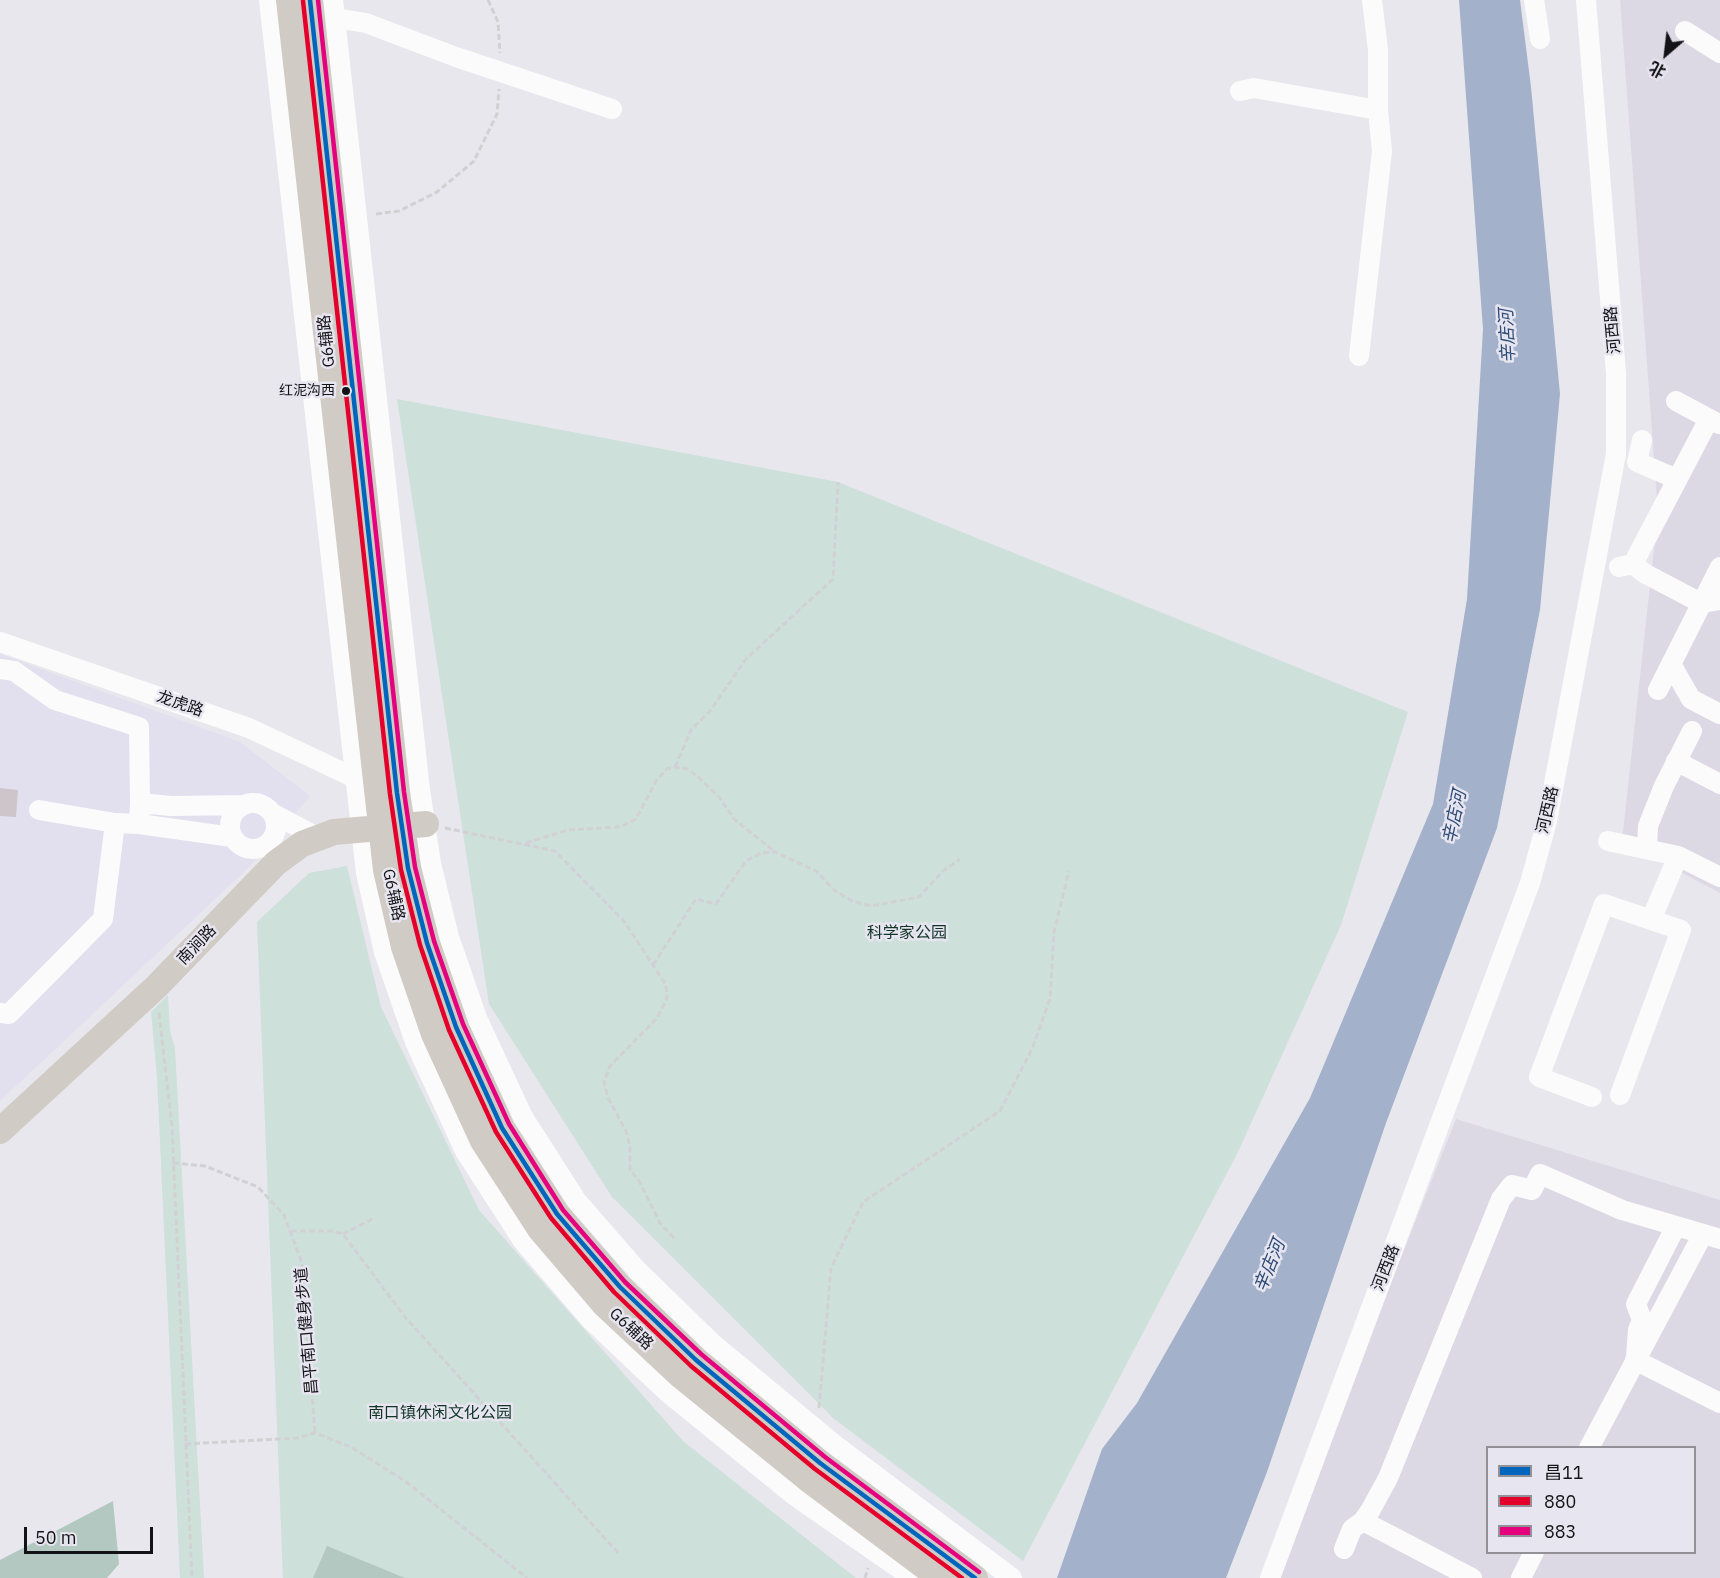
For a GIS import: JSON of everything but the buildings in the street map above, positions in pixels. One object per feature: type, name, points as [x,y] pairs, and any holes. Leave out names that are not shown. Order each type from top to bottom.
[{"type":"main road","name":"G6辅路","points":[[289,0],[392,827],[408,868],[427,943],[456,1027],[502,1128],[557,1214],[620,1287],[696,1360],[820,1463],[978,1571]]},
{"type":"main road","name":"G6辅路","points":[[322,8],[392,827],[386,870],[404,947],[434,1034],[483,1141],[540,1229],[605,1305],[681,1376],[808,1479],[940,1578]]},
{"type":"main road","name":"南涧路","points":[[0,1131],[156,987],[267,856],[334,832],[392,827]]},
{"type":"street","name":"G6辅路","points":[[269,0],[355,778],[392,827],[431,864],[449,937],[477,1018],[523,1117],[576,1200],[637,1270],[712,1343],[817,1430],[978,1571]]},
{"type":"street","points":[[1359,356],[1382,151],[1378,110],[1378,50],[1372,0]]},
{"type":"street","points":[[1534,0],[1540,39]]},
{"type":"street","name":"河西路","points":[[1270,1578],[1530,883],[1547,821],[1616,454],[1616,373],[1586,0]]},
{"type":"street","name":"G6辅路","points":[[322,8],[357,216],[392,827],[366,873],[384,952],[415,1042],[465,1151],[523,1241],[590,1319],[667,1392],[795,1496],[913,1578]]},
{"type":"street","points":[[322,8],[612,110]]},
{"type":"street","points":[[1685,31],[1720,53]]},
{"type":"street","points":[[1240,91],[1254,88],[1378,110]]},
{"type":"street","points":[[1676,401],[1715,422],[1677,479],[1626,565],[1710,602]]},
{"type":"street","points":[[1642,440],[1637,462],[1677,479]]},
{"type":"street","points":[[1658,690],[1671,664],[1710,602],[1720,567]]},
{"type":"street","name":"龙虎路","points":[[0,642],[249,728],[355,778]]},
{"type":"street","points":[[1671,664],[1691,699],[1720,714]]},
{"type":"street","points":[[0,669],[14,671],[55,700],[139,727],[139,824]]},
{"type":"street","points":[[1647,849],[1648,826],[1676,761],[1692,731]]},
{"type":"street","points":[[1676,761],[1720,784]]},
{"type":"street","points":[[140,803],[171,806],[260,804],[272,813],[319,838]]},
{"type":"street","points":[[232,837],[230,822],[233,815],[244,805]]},
{"type":"street","points":[[39,810],[115,823],[139,824],[232,837],[243,847],[267,856],[276,828],[272,813]]},
{"type":"street","points":[[0,1013],[9,1014],[103,919],[115,823]]},
{"type":"street","points":[[1608,841],[1678,856],[1720,877]]},
{"type":"street","points":[[1651,920],[1678,856]]},
{"type":"street","points":[[1592,1097],[1539,1077],[1604,904],[1681,930],[1620,1095]]},
{"type":"street","points":[[1344,1549],[1352,1529],[1363,1521],[1388,1478],[1501,1199],[1512,1185],[1532,1190],[1540,1174],[1622,1210],[1712,1237],[1646,1346],[1635,1360],[1590,1446]]},
{"type":"street","points":[[1635,1360],[1638,1330],[1642,1320],[1636,1304],[1676,1226]]},
{"type":"street","points":[[1635,1360],[1720,1403]]},
{"type":"street","points":[[1363,1521],[1472,1578]]},
{"type":"street","points":[[1521,1578],[1533,1554]]},
{"type":"street","points":[[978,1571],[1012,1578]]},
{"type":"path","points":[[357,216],[399,211],[437,192],[474,160],[498,114],[500,72],[498,22],[488,0]]},
{"type":"path","points":[[675,767],[691,730],[710,711],[746,660],[833,579],[838,482]]},
{"type":"path","points":[[524,844],[568,830],[620,827],[636,819],[656,781],[667,769],[675,767],[687,769],[697,776],[719,797],[735,820],[775,852],[816,871],[834,890],[852,901],[871,906],[919,897],[943,871],[960,859]]},
{"type":"path","points":[[392,827],[524,844],[555,851],[624,921],[666,985],[667,998],[657,1018],[610,1066],[604,1082],[608,1098],[626,1131],[630,1146],[630,1170],[639,1181],[660,1223],[674,1238]]},
{"type":"path","points":[[654,965],[696,899],[716,904],[746,861],[761,853],[775,852]]},
{"type":"path","points":[[817,1430],[831,1268],[863,1202],[999,1111],[1032,1049],[1050,999],[1054,932],[1069,871]]},
{"type":"path","points":[[156,987],[172,1127],[192,1578]]},
{"type":"path","name":"昌平南口健身步道","points":[[173,1163],[205,1166],[258,1187],[284,1215],[302,1263],[315,1433]]},
{"type":"path","points":[[343,1234],[374,1218]]},
{"type":"path","points":[[291,1231],[331,1231],[343,1234],[405,1317],[619,1554]]},
{"type":"path","points":[[185,1444],[297,1438],[315,1433],[351,1447],[405,1481],[527,1578]]},
{"type":"shaded area","points":[[1620,0],[1720,0],[1720,893],[1622,841],[1658,512]]},
{"type":"shaded area","points":[[0,654],[240,742],[310,796],[248,868],[0,1101]]},
{"type":"shaded area","points":[[1456,1119],[1720,1200],[1720,1578],[1274,1578]]},
{"type":"green space","name":"科学家公园","points":[[397,399],[838,482],[1408,712],[1341,925],[1238,1152],[1023,1561],[833,1418],[612,1197],[489,1004]]},
{"type":"green space","name":"南口镇休闲文化公园","points":[[347,866],[381,1007],[479,1210],[683,1441],[856,1578],[283,1578],[257,922],[309,873]]},
{"type":"green space","points":[[168,995],[170,1031],[175,1048],[204,1578],[180,1578],[157,1077],[151,1012]]},
{"type":"green space","points":[[113,1501],[119,1564],[107,1578],[0,1578],[0,1560]]},
{"type":"green space","points":[[327,1546],[405,1578],[313,1578]]},
{"type":"water","name":"辛店河","points":[[1459,0],[1520,0],[1531,87],[1560,394],[1540,610],[1497,828],[1386,1123],[1267,1472],[1226,1578],[1057,1578],[1102,1449],[1137,1403],[1310,1098],[1433,804],[1467,599],[1483,329]]},
{"type":"transit line","name":"昌11","points":[[310,0],[397,793],[408,868],[427,943],[456,1027],[502,1128],[557,1214],[620,1287],[696,1360],[820,1463],[975,1578]]},
{"type":"transit line","name":"883","points":[[318,0],[404,792],[415,867],[434,941],[463,1024],[509,1124],[563,1210],[625,1282],[701,1354],[825,1457],[979,1572]]},
{"type":"transit line","name":"880","points":[[303,1],[390,794],[401,870],[420,945],[449,1030],[496,1132],[551,1218],[614,1292],[691,1366],[815,1469],[962,1578]]},
{"type":"place","name":"红泥沟西","points":[[346,391]]}]
